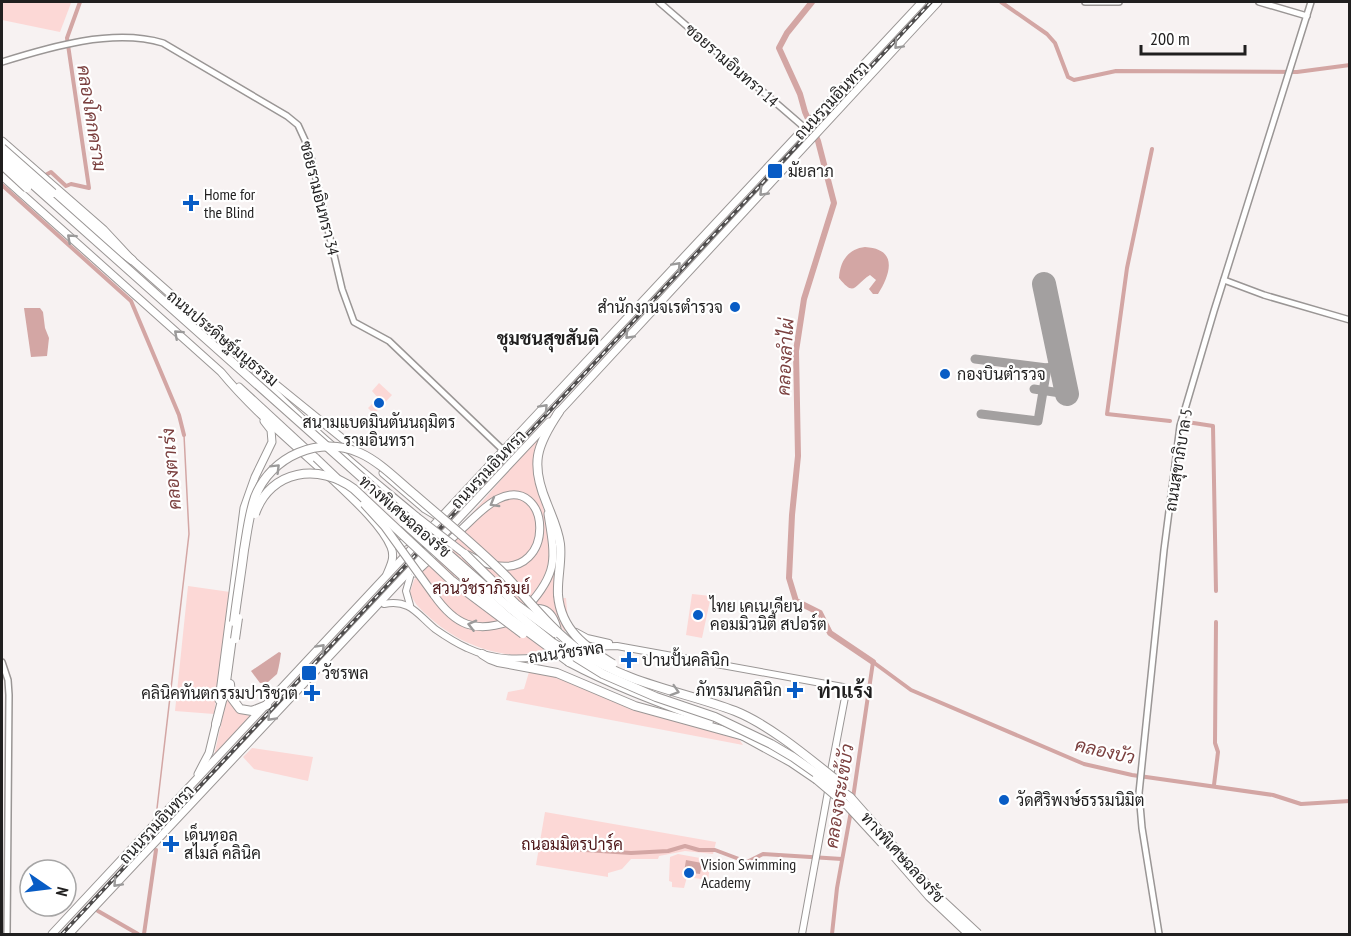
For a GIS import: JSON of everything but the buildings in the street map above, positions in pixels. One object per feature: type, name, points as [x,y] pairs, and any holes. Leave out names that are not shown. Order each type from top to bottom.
[{"type":"highway","points":[[2,148],[132,260]]},
{"type":"highway","name":"ทางพิเศษฉลองรัช","points":[[2,157],[396,508],[553,643],[603,674],[629,686],[715,717],[764,740],[793,757],[850,797],[936,895],[978,934]]},
{"type":"highway","name":"ทางพิเศษฉลองรัช","points":[[2,165],[508,617],[569,662],[653,701],[714,722],[744,736],[816,779],[848,806],[929,897],[969,934]]},
{"type":"highway","points":[[559,412],[544,434],[537,452],[538,471],[546,504],[553,516],[560,544],[558,595],[564,622],[582,644],[620,668],[656,685]]},
{"type":"highway","points":[[216,724],[225,689],[231,623],[248,524],[255,497],[272,470],[294,454],[310,448],[338,447],[360,453],[388,472],[504,574],[567,640]]},
{"type":"highway","points":[[267,705],[248,712],[240,709],[233,702],[230,685],[250,530],[257,508],[264,496],[282,481],[300,474],[317,473],[338,478],[354,489],[451,580],[513,628],[552,654],[569,662]]},
{"type":"highway","points":[[465,554],[517,605],[583,653],[618,672],[751,719],[817,765],[842,785],[850,797]]},
{"type":"highway","points":[[482,654],[490,659],[557,673],[623,702],[744,736]]},
{"type":"main road","name":"ถนนรามอินทรา","points":[[52,934],[922,2]]},
{"type":"main road","name":"ถนนรามอินทรา","points":[[69,934],[559,412],[938,2]]},
{"type":"main road","points":[[845,85],[854,93]]},
{"type":"main road","name":"ถนนประดิษฐ์มนูธรรม","points":[[2,141],[104,230],[132,260],[242,357],[352,446],[424,509],[436,515],[453,507]]},
{"type":"main road","points":[[9,182],[4,171],[6,164],[12,160],[26,161]]},
{"type":"main road","name":"ถนนประดิษฐ์มนูธรรม","points":[[2,176],[221,372],[242,396],[350,495],[388,540]]},
{"type":"main road","points":[[732,207],[741,216]]},
{"type":"main road","points":[[242,357],[279,397],[332,445],[417,517],[465,554],[493,566],[516,564],[536,547],[541,529],[540,519],[535,507],[524,499],[510,496],[498,499],[479,513],[411,577],[384,604],[354,631]]},
{"type":"main road","points":[[221,372],[376,516],[443,608],[456,619],[471,626],[484,628],[512,621],[539,594],[552,568],[554,554],[554,542],[546,504]]},
{"type":"main road","points":[[231,623],[244,508],[273,436],[267,425],[242,396]]},
{"type":"main road","points":[[388,540],[397,544],[403,543],[418,530],[419,514],[411,498]]},
{"type":"main road","points":[[384,579],[393,556],[388,540]]},
{"type":"main road","points":[[384,604],[394,602],[410,605],[406,591],[411,577]]},
{"type":"main road","name":"ถนนวัชรพล","points":[[410,605],[447,637],[482,654],[529,659],[560,654],[582,647],[616,646],[844,689],[846,692],[802,934]]},
{"type":"main road","points":[[523,612],[538,608],[548,612],[558,630],[560,654]]},
{"type":"main road","points":[[558,630],[566,633],[569,624],[580,635],[616,646]]},
{"type":"main road","points":[[185,793],[209,753],[216,724]]},
{"type":"main road","points":[[235,740],[243,748]]},
{"type":"street","name":"ซอยรามอินทรา 14","points":[[659,2],[806,126]]},
{"type":"street","points":[[1085,2],[1119,2]]},
{"type":"street","points":[[1259,2],[1307,16]]},
{"type":"street","name":"ถนนสุขาภิบาล 5","points":[[1159,934],[1142,828],[1140,784],[1164,550],[1180,426],[1311,2]]},
{"type":"street","name":"ซอยรามอินทรา 34","points":[[2,62],[68,43],[136,37],[163,43],[256,96],[298,125],[314,167],[342,289],[354,322],[389,341],[504,451]]},
{"type":"street","points":[[1224,280],[1264,295],[1350,320]]},
{"type":"street","points":[[2,662],[8,680],[9,695],[7,934]]},
{"type":"green space","points":[[2,2],[71,3],[60,32],[2,20]]},
{"type":"green space","name":"สนามแบดมินตันนฤมิตร รามอินทรา","points":[[379,383],[392,395],[374,414],[368,408],[378,398],[372,391]]},
{"type":"green space","name":"สวนวัชราภิรมย์","points":[[540,435],[534,456],[535,476],[546,519],[558,542],[556,598],[566,598],[567,630],[564,631],[552,611],[554,645],[552,648],[520,655],[490,651],[446,631],[419,607],[410,592],[414,580]]},
{"type":"green space","points":[[188,586],[230,592],[214,714],[175,711]]},
{"type":"green space","name":"ไทย เคเนเดียน คอมมิวนิตี้ สปอร์ต","points":[[692,594],[711,596],[702,638],[686,635]]},
{"type":"green space","points":[[529,672],[545,672],[724,733],[739,739],[743,745],[506,700],[508,692],[524,689]]},
{"type":"green space","points":[[227,697],[236,710],[251,716],[214,756]]},
{"type":"green space","points":[[252,748],[313,757],[308,781],[254,769],[243,757]]},
{"type":"green space","name":"ถนอมมิตรปาร์ค","points":[[545,812],[716,842],[713,854],[685,851],[659,856],[658,859],[631,859],[622,869],[608,873],[608,877],[536,865]]},
{"type":"green space","name":"Vision Swimming Academy","points":[[678,854],[711,860],[708,880],[687,877],[684,888],[672,887],[672,882],[669,881],[670,857]]},
{"type":"shaded area","points":[[865,247],[883,252],[889,263],[886,278],[878,294],[873,294],[869,289],[876,280],[870,275],[854,288],[848,287],[839,278],[841,266],[846,257],[854,250]]},
{"type":"shaded area","points":[[24,308],[40,308],[43,312],[49,338],[47,356],[31,357]]},
{"type":"shaded area","points":[[279,652],[281,653],[277,674],[268,682],[260,683],[251,671]]},
{"type":"shaded area","points":[[686,860],[702,863],[700,874],[684,872]]},
{"type":"waterway","name":"คลองโคกคราม","points":[[42,177],[51,172],[66,186],[71,184],[89,188],[67,38],[80,2]]},
{"type":"waterway","name":"คลองลำไผ่","points":[[812,2],[787,33],[779,48],[818,141],[834,203],[804,299],[796,351],[798,456],[789,578],[796,601],[820,613],[830,633],[873,662]]},
{"type":"waterway","points":[[1001,2],[1047,34],[1055,43],[1068,77],[1074,80],[1116,71],[1297,72],[1350,65]]},
{"type":"waterway","points":[[1152,149],[1127,268],[1107,414],[1170,421]]},
{"type":"waterway","name":"คลองตาเร่ง","points":[[2,185],[131,301],[179,415],[184,435]]},
{"type":"waterway","points":[[1187,422],[1213,426],[1216,591]]},
{"type":"waterway","name":"คลองตาเร่ง","points":[[156,817],[189,534],[184,435]]},
{"type":"waterway","points":[[1214,785],[1218,752],[1215,743],[1216,622]]},
{"type":"waterway","name":"คลองบัว","points":[[853,798],[873,662],[911,690],[1084,764],[1132,775],[1273,795],[1301,804],[1350,801]]},
{"type":"waterway","name":"คลองจระเข้บัว","points":[[832,934],[837,888],[851,811]]},
{"type":"waterway","points":[[539,847],[631,853],[668,851],[685,846],[699,850],[715,850],[747,862],[763,854],[842,859]]},
{"type":"waterway","name":"คลองตาเร่ง","points":[[144,934],[156,850]]},
{"type":"waterway","name":"คลองตาเร่ง","points":[[98,911],[138,934]]},
{"type":"taxiway","points":[[975,359],[1047,368],[1038,421],[981,414]]},
{"type":"taxiway","points":[[1047,368],[1061,365]]},
{"type":"taxiway","points":[[1034,389],[1067,394]]},
{"type":"runway","points":[[1044,284],[1067,394]]},
{"type":"railway","points":[[62,934],[931,2]]},
{"type":"place","name":"มัยลาภ","points":[[775,171]]},
{"type":"place","name":"Home for the Blind","points":[[191,203]]},
{"type":"place","name":"สำนักงานจเรตำรวจ","points":[[735,307]]},
{"type":"place","name":"กองบินตำรวจ","points":[[945,374]]},
{"type":"place","name":"สนามแบดมินตันนฤมิตร รามอินทรา","points":[[379,403]]},
{"type":"place","name":"ไทย เคเนเดียน คอมมิวนิตี้ สปอร์ต","points":[[698,615]]},
{"type":"place","name":"ปานปั้นคลินิก","points":[[629,660]]},
{"type":"place","name":"วัชรพล","points":[[309,673]]},
{"type":"place","name":"ภัทรมนคลินิก","points":[[795,690]]},
{"type":"place","name":"คลินิคทันตกรรมปาริชาต","points":[[312,693]]},
{"type":"place","name":"วัดศิริพงษ์ธรรมนิมิต","points":[[1004,800]]},
{"type":"place","name":"เด็นทอล สไมล์ คลินิค","points":[[171,844]]},
{"type":"place","name":"Vision Swimming Academy","points":[[689,873]]},
{"type":"district","name":"ชุมชนสุขสันติ","points":[[548,338]]},
{"type":"district","name":"ท่าแร้ง","points":[[845,691]]}]
